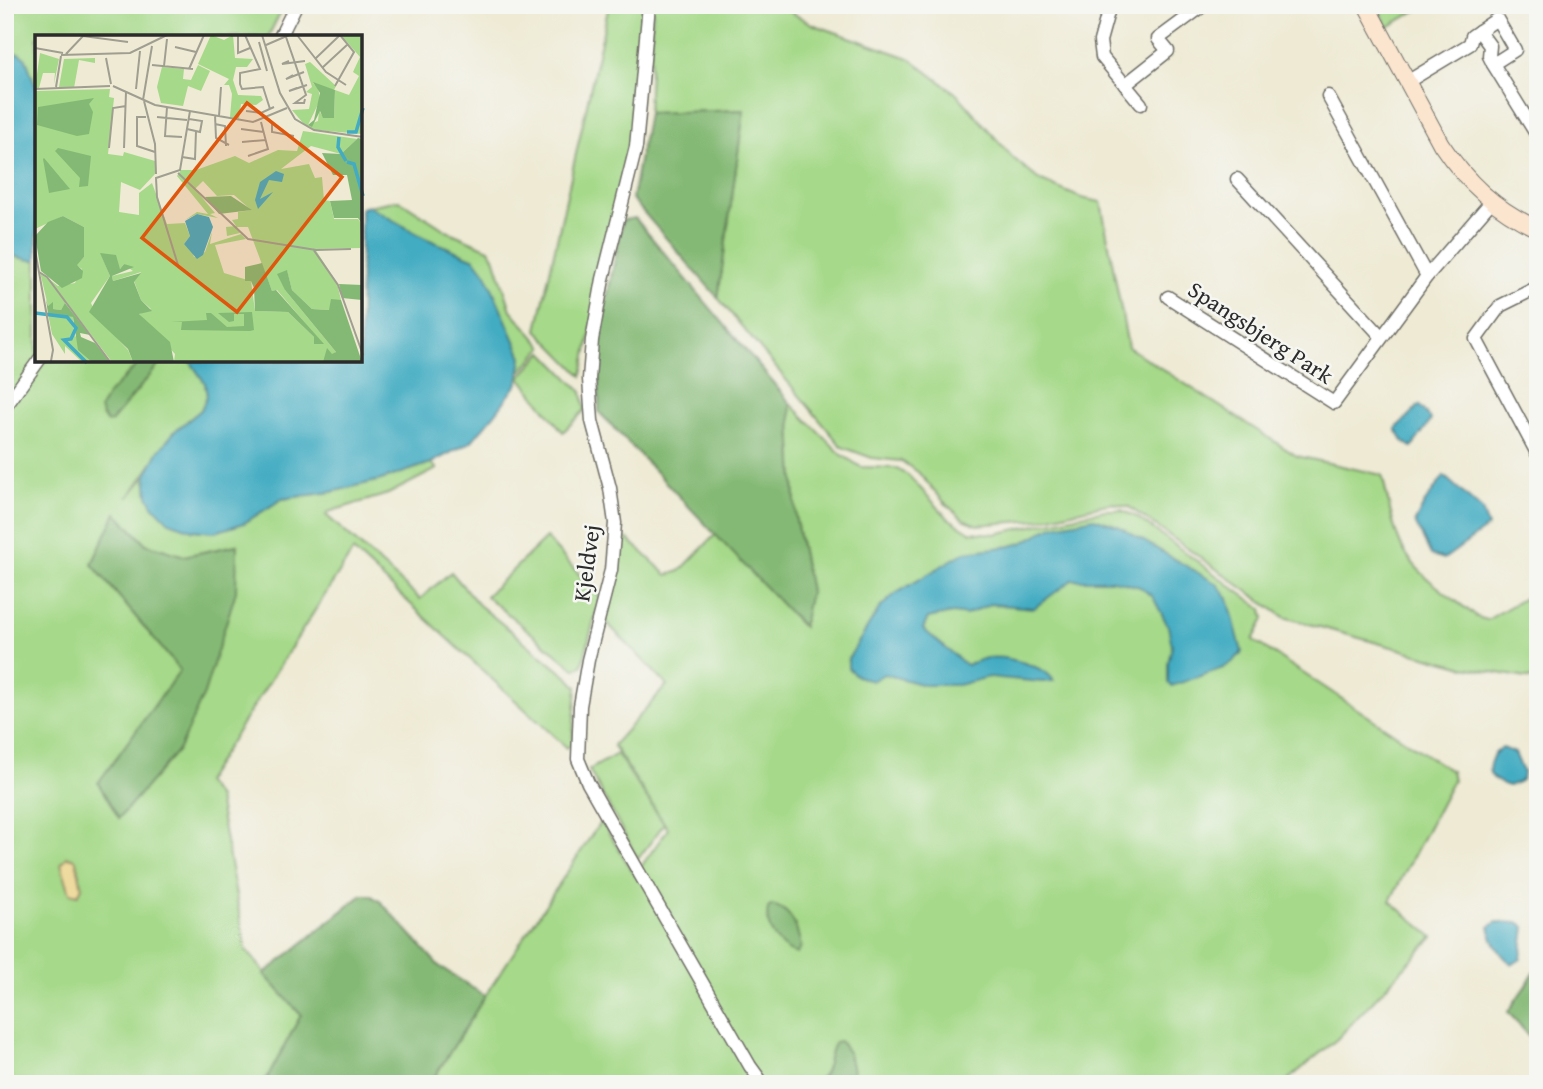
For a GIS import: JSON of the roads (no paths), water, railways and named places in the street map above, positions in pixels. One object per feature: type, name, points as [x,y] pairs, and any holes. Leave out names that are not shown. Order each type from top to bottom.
[{"type":"street","points":[[281,35],[296,5]]},
{"type":"street","name":"Kjeldvej","points":[[649,5],[636,147],[603,279],[592,340],[589,379],[593,421],[610,488],[615,523],[611,570],[588,660],[580,706],[578,759],[637,869],[750,1066],[763,1084]]},
{"type":"street","points":[[1110,5],[1100,41],[1102,57],[1141,104]]},
{"type":"street","points":[[1125,85],[1168,51],[1158,39],[1204,5]]},
{"type":"street","points":[[1366,5],[1455,166],[1491,202],[1512,217],[1538,229]]},
{"type":"street","points":[[1408,82],[1470,44],[1472,36],[1497,19],[1515,50],[1493,64]]},
{"type":"street","points":[[1479,31],[1489,46],[1489,56],[1493,64],[1536,129]]},
{"type":"street","points":[[1328,96],[1427,276]]},
{"type":"street","points":[[1237,179],[1381,337]]},
{"type":"street","name":"Spangsbjerg Park","points":[[1168,297],[1334,403],[1427,276],[1491,202]]},
{"type":"street","points":[[1538,287],[1500,306],[1476,339],[1538,455]]},
{"type":"street","points":[[6,406],[38,362]]},
{"type":"water","points":[[20,54],[26,59],[35,84],[35,260],[5,254],[5,56]]},
{"type":"water","points":[[368,206],[425,238],[475,259],[486,274],[522,357],[518,383],[471,442],[431,463],[381,480],[331,492],[282,499],[244,523],[215,532],[192,530],[169,522],[154,507],[148,496],[146,475],[158,452],[175,431],[201,410],[207,396],[205,383],[191,362],[362,362],[362,208]]},
{"type":"water","points":[[1419,405],[1431,420],[1412,447],[1403,441],[1396,429]]},
{"type":"water","points":[[1444,476],[1482,510],[1488,527],[1444,559],[1431,555],[1415,522]]},
{"type":"water","points":[[1094,518],[1118,526],[1217,584],[1228,598],[1242,652],[1234,661],[1223,668],[1172,686],[1168,683],[1168,663],[1172,646],[1168,626],[1153,597],[1140,587],[1113,580],[1072,580],[1034,608],[990,604],[966,615],[953,613],[928,618],[923,629],[966,665],[987,658],[1014,660],[1034,666],[1054,681],[989,677],[958,685],[924,685],[884,674],[872,681],[857,676],[848,668],[848,659],[879,609],[895,594],[965,552],[1011,546],[1051,527]]},
{"type":"water","points":[[1503,748],[1515,753],[1523,772],[1522,780],[1509,786],[1496,780],[1489,771],[1493,756]]},
{"type":"water","points":[[1497,922],[1520,923],[1525,927],[1521,959],[1513,964],[1500,953],[1492,938],[1489,927]]}]
